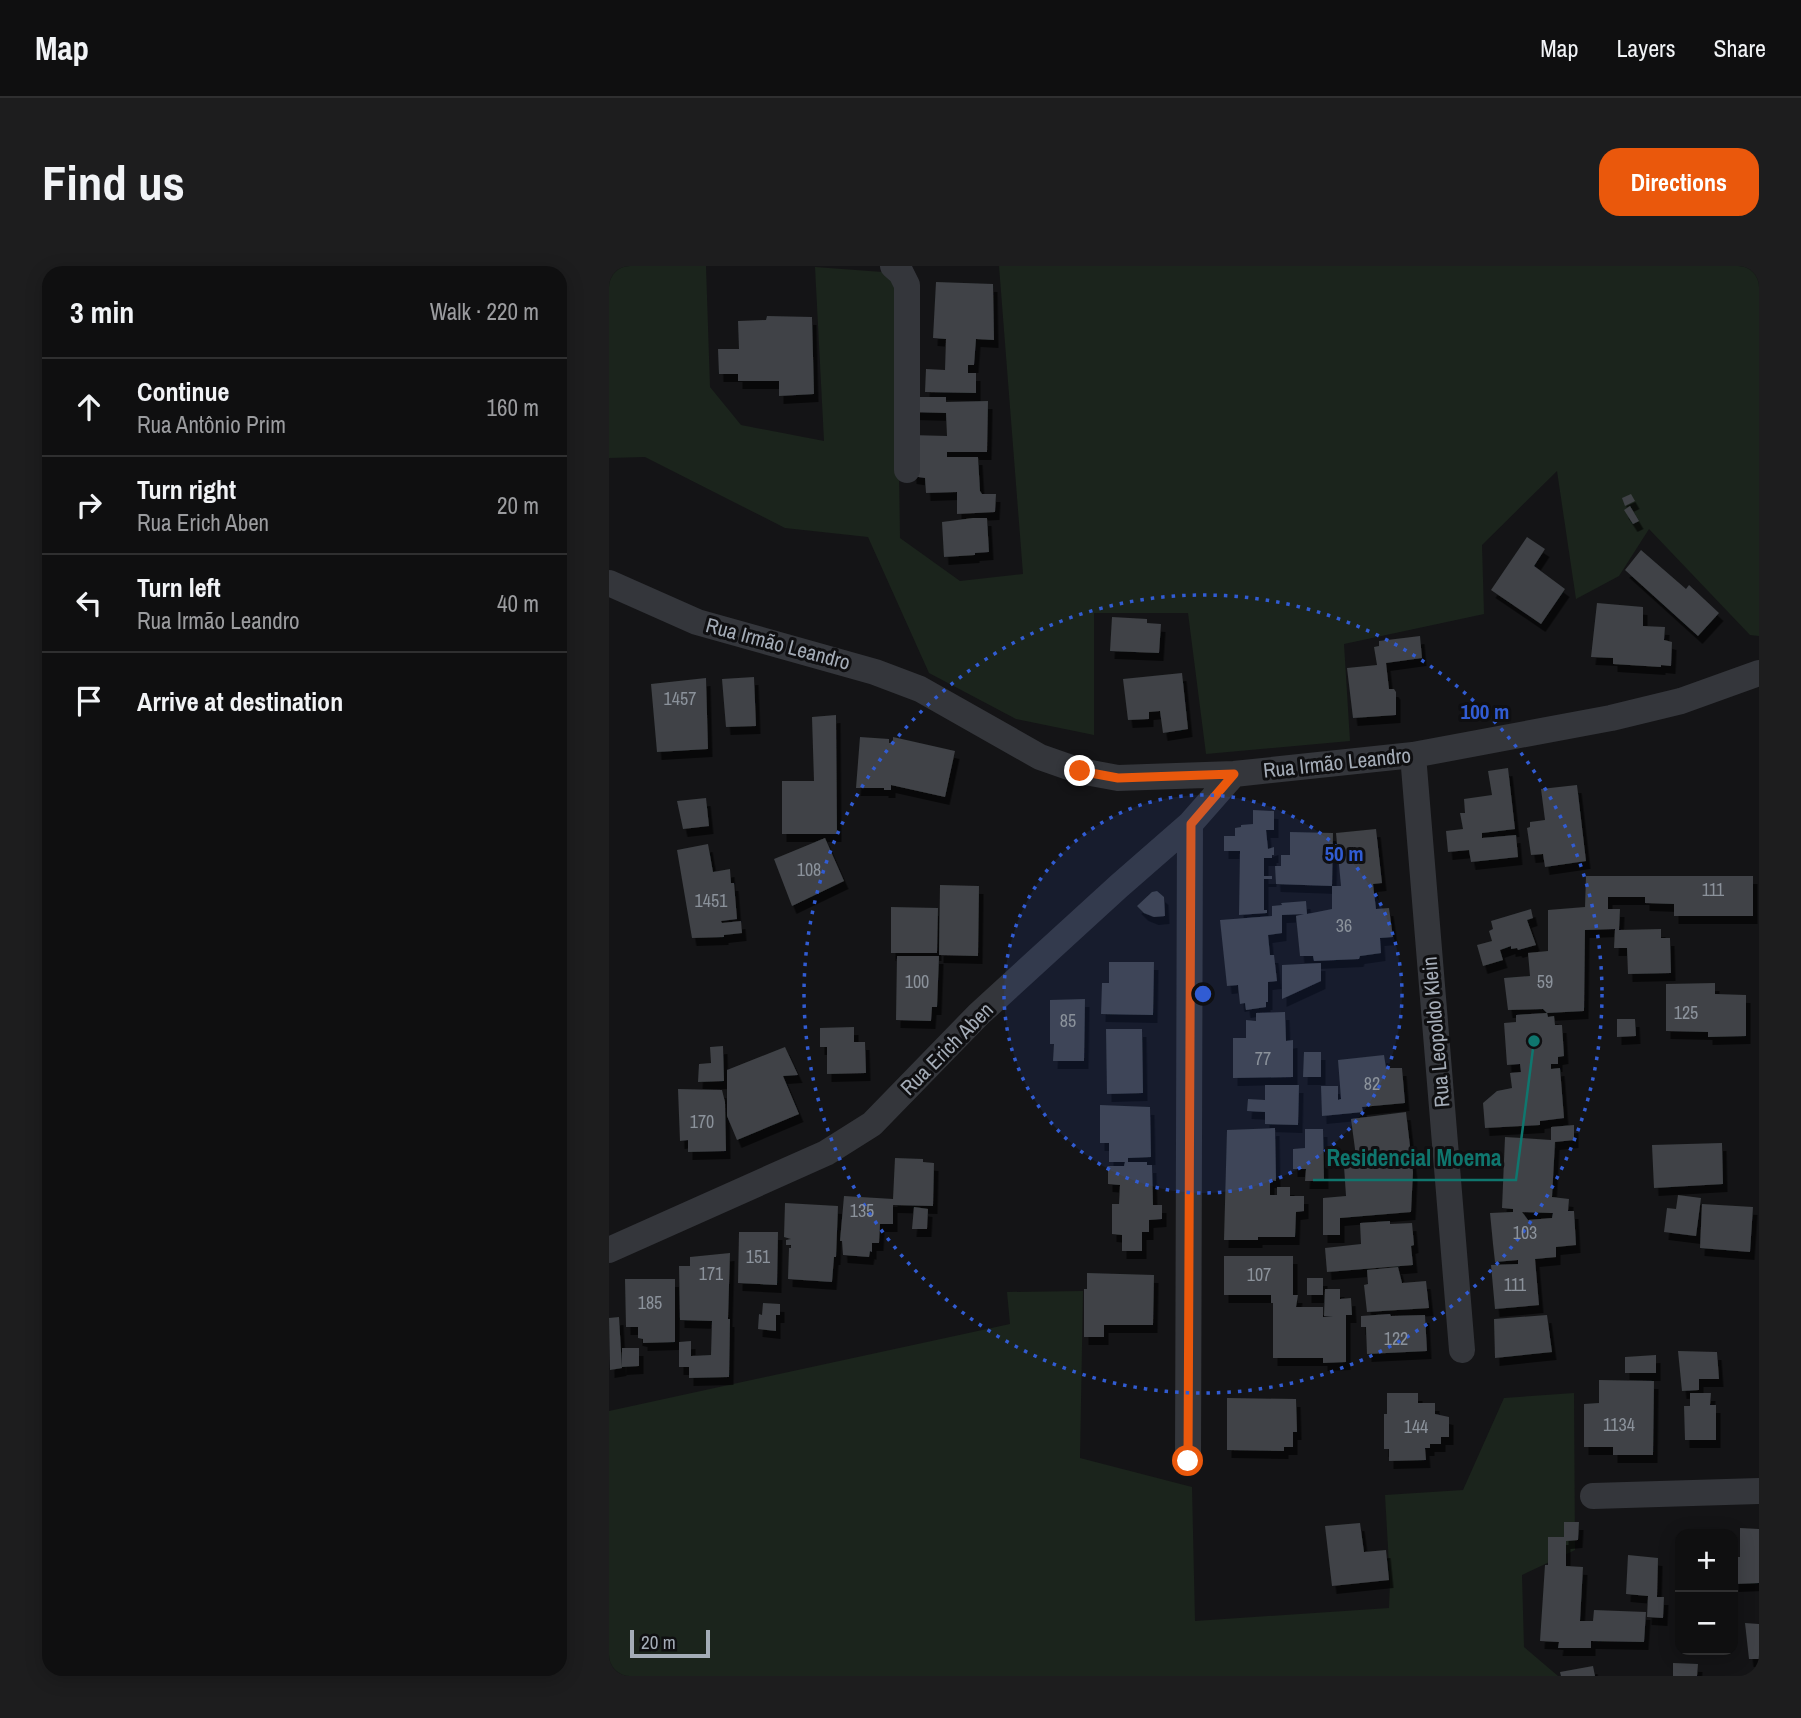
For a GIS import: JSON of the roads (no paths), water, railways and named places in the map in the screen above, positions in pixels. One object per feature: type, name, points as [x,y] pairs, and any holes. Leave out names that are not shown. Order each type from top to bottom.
[{"type":"street","points":[[893,266],[901,272],[907,285],[907,470]]},
{"type":"street","name":"Rua Irmão Leandro","points":[[609,583],[697,622],[862,668],[920,689],[1040,757],[1080,771],[1118,778],[1234,774],[1413,755],[1611,718],[1681,701],[1759,673]]},
{"type":"street","name":"Rua Leopoldo Klein","points":[[1413,755],[1462,1350]]},
{"type":"street","name":"Rua Erich Aben","points":[[609,1250],[826,1153],[872,1124],[979,1014],[1191,824],[1234,774]]},
{"type":"street","points":[[1188,1461],[1191,824]]},
{"type":"street","points":[[1593,1496],[1759,1491]]},
{"type":"place","name":"Residencial Moema","points":[[1534,1041]]}]
